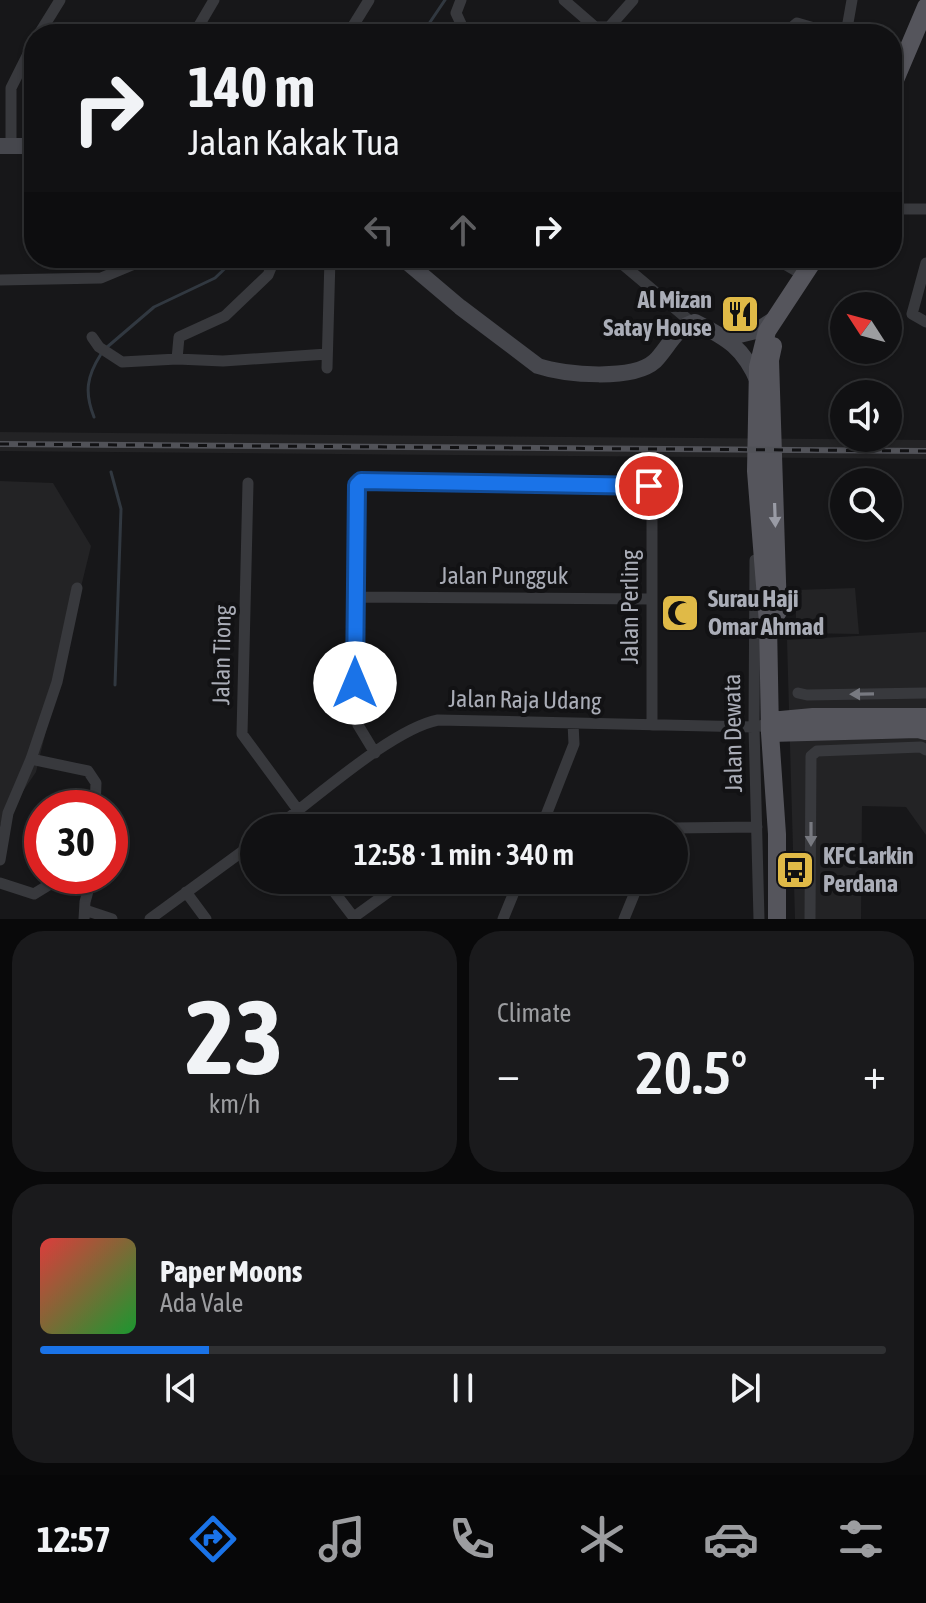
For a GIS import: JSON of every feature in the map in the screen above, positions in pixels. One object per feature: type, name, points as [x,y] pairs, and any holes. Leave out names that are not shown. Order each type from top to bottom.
[{"type":"main road","points":[[902,50],[926,7]]},
{"type":"main road","points":[[764,391],[758,367],[763,339],[809,268]]},
{"type":"main road","points":[[777,919],[777,834],[769,727],[764,391],[772,347],[819,268]]},
{"type":"main road","points":[[765,471],[758,499],[768,623],[769,727],[788,919]]},
{"type":"main road","points":[[769,727],[920,732]]},
{"type":"street","points":[[45,24],[60,0]]},
{"type":"street","points":[[200,24],[214,0]]},
{"type":"street","points":[[354,24],[369,0]]},
{"type":"street","points":[[461,0],[456,13],[461,24]]},
{"type":"street","points":[[564,0],[592,24]]},
{"type":"street","points":[[611,24],[633,0]]},
{"type":"street","points":[[848,24],[852,0]]},
{"type":"street","points":[[5,146],[11,88],[24,62]]},
{"type":"street","points":[[902,209],[926,209]]},
{"type":"street","points":[[926,263],[912,314],[926,321]]},
{"type":"street","points":[[0,280],[101,278],[125,268]]},
{"type":"street","points":[[177,359],[179,337],[225,316],[268,275],[271,268]]},
{"type":"street","points":[[327,368],[330,268]]},
{"type":"street","points":[[414,268],[529,361],[553,371],[606,373],[644,369],[691,322]]},
{"type":"street","points":[[627,268],[691,322],[727,338],[752,368],[764,391]]},
{"type":"street","points":[[791,268],[805,276]]},
{"type":"street","points":[[727,338],[756,331],[776,318]]},
{"type":"street","points":[[92,337],[122,362],[177,359],[223,361],[327,354]]},
{"type":"street","name":"Jalan Perling","points":[[356,597],[357,485],[367,479],[645,484],[652,490],[652,725]]},
{"type":"street","name":"Jalan Tiong","points":[[248,483],[242,734],[298,810]]},
{"type":"street","points":[[0,860],[8,813],[31,759],[57,682],[77,588]]},
{"type":"street","points":[[356,597],[355,711],[358,725],[375,753]]},
{"type":"street","name":"Jalan Pungguk","points":[[356,597],[651,599]]},
{"type":"street","points":[[798,693],[922,693],[920,732],[817,751],[811,756],[810,919]]},
{"type":"street","name":"Jalan Raja Udang","points":[[294,814],[421,723],[438,720],[769,727]]},
{"type":"street","points":[[546,814],[574,744],[573,723]]},
{"type":"street","name":"Jalan Dewata","points":[[759,919],[757,827],[769,727]]},
{"type":"street","points":[[31,759],[88,771],[96,783],[96,790]]},
{"type":"street","points":[[688,828],[757,827]]},
{"type":"street","points":[[150,919],[240,853]]},
{"type":"street","points":[[0,883],[24,891]]},
{"type":"street","points":[[186,892],[206,919]]},
{"type":"street","points":[[89,894],[85,914],[112,919]]},
{"type":"street","points":[[336,894],[355,918],[387,894]]},
{"type":"street","points":[[503,919],[513,894]]},
{"type":"street","points":[[624,919],[634,894]]},
{"type":"shaded area","points":[[0,432],[830,439],[830,452],[902,452],[902,440],[926,440],[926,459],[0,451]]},
{"type":"shaded area","points":[[0,481],[53,483],[91,546],[36,772],[0,825]]},
{"type":"shaded area","points":[[855,588],[859,634],[796,633],[796,590]]},
{"type":"shaded area","points":[[926,632],[926,835],[906,807],[862,806],[861,919],[795,919],[787,640]]},
{"type":"waterway","points":[[429,24],[445,0]]},
{"type":"waterway","points":[[106,348],[154,307],[215,278],[226,268]]},
{"type":"waterway","points":[[94,417],[88,384],[101,354]]},
{"type":"waterway","points":[[111,472],[121,509],[115,685]]},
{"type":"railway","points":[[0,444],[926,451]]},
{"type":"place","name":"Al Mizan Satay House","points":[[740,314]]},
{"type":"place","name":"Surau Haji Omar Ahmad","points":[[680,613]]},
{"type":"place","name":"KFC Larkin Perdana","points":[[795,870]]},
{"type":"route","points":[[355,683],[358,483],[367,479],[649,486]]}]
